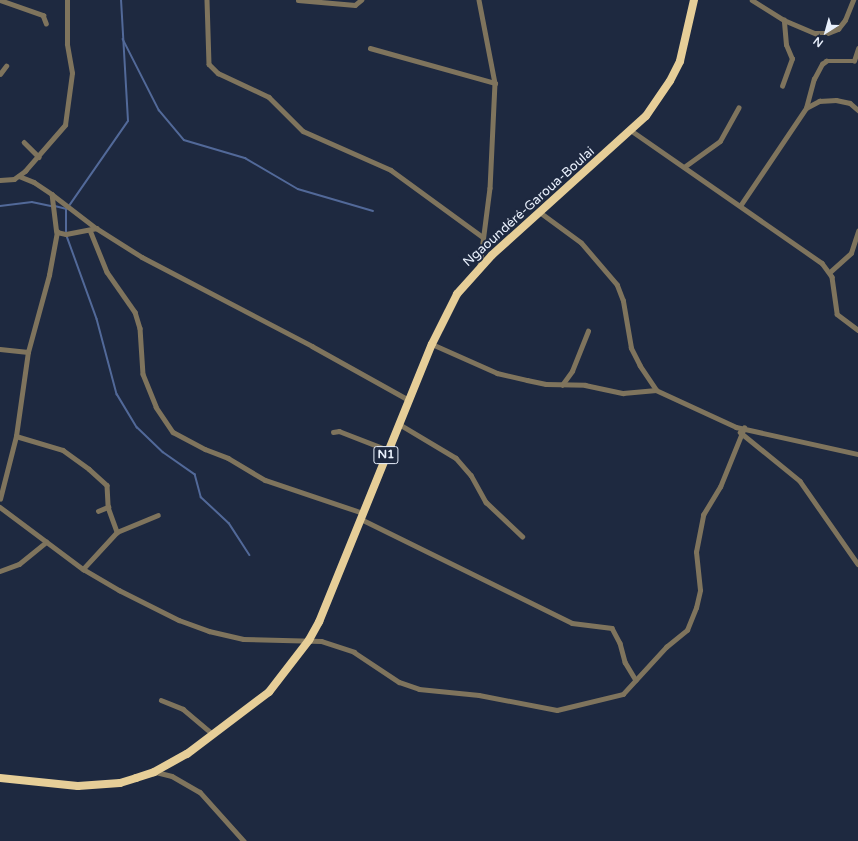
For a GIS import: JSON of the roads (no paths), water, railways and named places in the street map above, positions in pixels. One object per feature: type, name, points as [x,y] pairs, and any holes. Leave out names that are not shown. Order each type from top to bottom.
[{"type":"highway","name":"Ngaoundéré-Garoua-Boulai","points":[[0,778],[53,784],[91,786],[120,783],[154,772],[187,754],[213,734],[218,733],[268,692],[309,640],[326,605],[432,344],[457,294],[480,266],[632,131],[670,81],[687,38],[694,0]]},
{"type":"street","points":[[0,0],[43,15],[46,23]]},
{"type":"street","points":[[0,180],[19,176],[39,157],[60,133],[70,108],[72,73],[67,44],[67,0]]},
{"type":"street","points":[[207,0],[209,64],[218,74],[269,97],[303,131],[391,170],[483,238]]},
{"type":"street","points":[[298,0],[355,5],[361,0]]},
{"type":"street","points":[[479,0],[496,83],[490,188],[480,266]]},
{"type":"street","points":[[752,0],[784,20],[815,33],[828,33],[838,29],[845,20],[853,0]]},
{"type":"street","points":[[782,86],[792,59],[786,45],[784,20]]},
{"type":"street","points":[[370,48],[496,83]]},
{"type":"street","points":[[740,206],[806,108],[814,79],[822,64],[826,61],[856,61],[858,49]]},
{"type":"street","points":[[0,74],[6,66]]},
{"type":"street","points":[[806,108],[819,101],[836,100],[850,103],[858,110]]},
{"type":"street","points":[[684,168],[717,144],[738,108]]},
{"type":"street","points":[[632,131],[800,246],[830,272],[837,314],[858,330]]},
{"type":"street","points":[[24,142],[39,157]]},
{"type":"street","points":[[19,176],[34,182],[96,228],[142,257],[306,342],[409,400]]},
{"type":"street","points":[[0,499],[16,436],[28,352],[49,275],[56,232],[52,194]]},
{"type":"street","points":[[539,212],[581,243],[617,285],[623,301],[631,348],[640,366],[656,390]]},
{"type":"street","points":[[56,232],[66,234],[96,228]]},
{"type":"street","points":[[90,230],[107,272],[135,312],[140,328],[143,374],[156,408],[174,432],[228,458],[265,480],[362,516],[566,620],[580,625],[612,628],[620,643],[625,662],[636,680]]},
{"type":"street","points":[[830,272],[851,253],[858,231]]},
{"type":"street","points":[[562,384],[570,375],[588,331]]},
{"type":"street","points":[[432,344],[497,373],[546,384],[586,385],[623,393],[656,390],[736,427],[858,454]]},
{"type":"street","points":[[0,349],[28,352]]},
{"type":"street","points":[[399,424],[456,458],[470,475],[486,502],[522,536]]},
{"type":"street","points":[[736,427],[741,434],[800,481],[858,564]]},
{"type":"street","points":[[0,507],[83,569],[153,608],[209,631],[256,640],[309,640],[332,644],[354,652],[399,682],[419,689],[520,702],[557,710],[623,694],[666,647],[687,630],[692,620],[700,590],[696,552],[703,515],[720,487],[744,428]]},
{"type":"street","points":[[332,432],[339,431],[388,450]]},
{"type":"street","points":[[16,436],[62,450],[89,469],[108,485],[108,507],[117,532]]},
{"type":"street","points":[[98,511],[108,507]]},
{"type":"street","points":[[83,569],[117,532],[158,515]]},
{"type":"street","points":[[0,571],[19,564],[46,542]]},
{"type":"street","points":[[161,700],[183,708],[213,734]]},
{"type":"street","points":[[154,772],[172,776],[200,792],[244,841]]},
{"type":"waterway","points":[[69,206],[128,121],[121,0]]},
{"type":"waterway","points":[[123,39],[159,110],[184,140],[245,158],[298,189],[373,211]]},
{"type":"waterway","points":[[0,206],[32,202],[51,206]]},
{"type":"waterway","points":[[55,206],[67,209]]},
{"type":"waterway","points":[[66,210],[66,232]]},
{"type":"waterway","points":[[67,236],[97,319],[117,394],[137,427],[163,452],[195,474],[201,497],[229,523],[250,555]]}]
